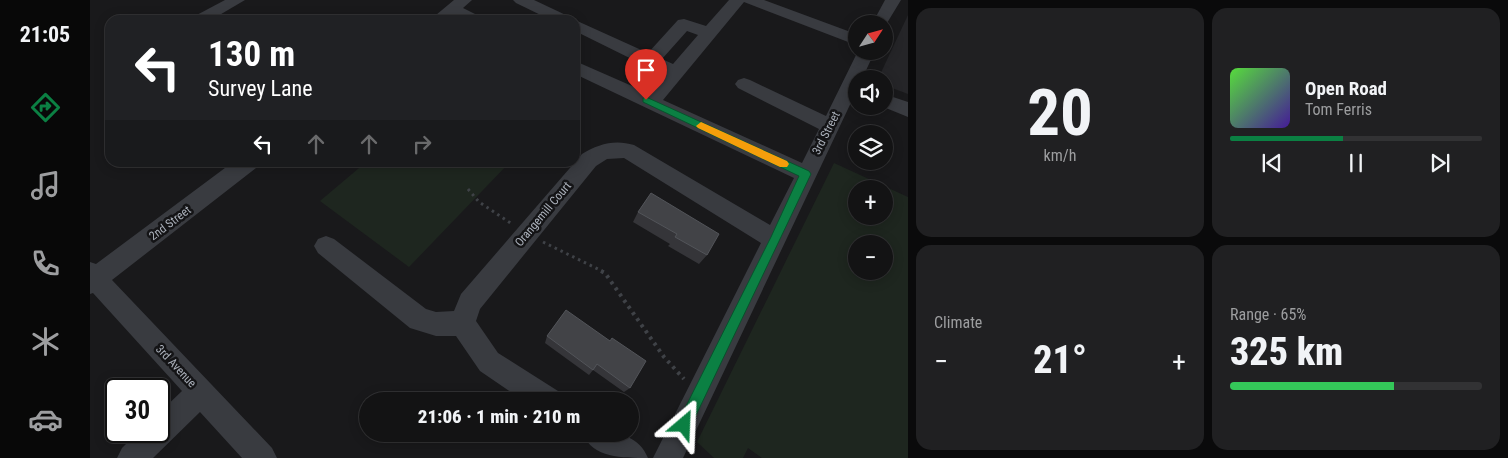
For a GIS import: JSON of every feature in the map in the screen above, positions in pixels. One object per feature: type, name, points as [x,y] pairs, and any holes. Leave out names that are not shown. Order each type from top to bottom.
[{"type":"street","points":[[209,15],[238,0]]},
{"type":"street","points":[[522,0],[554,15]]},
{"type":"street","points":[[656,96],[737,0]]},
{"type":"street","points":[[750,0],[848,37]]},
{"type":"street","points":[[885,15],[893,0]]},
{"type":"street","points":[[445,15],[458,5],[469,15]]},
{"type":"street","points":[[650,61],[684,24],[709,33]]},
{"type":"street","points":[[580,27],[676,73]]},
{"type":"street","points":[[580,69],[806,174]]},
{"type":"street","points":[[744,84],[830,126]]},
{"type":"street","name":"3rd Street","points":[[668,458],[776,240],[806,174],[830,126],[848,98]]},
{"type":"street","points":[[893,104],[908,110]]},
{"type":"street","name":"Orangemill Court","points":[[462,323],[470,302],[588,160],[603,151],[627,150],[776,240]]},
{"type":"street","name":"2nd Street","points":[[92,278],[242,167]]},
{"type":"street","points":[[326,246],[419,319],[436,324],[462,323],[489,362],[534,392]]},
{"type":"street","name":"3rd Avenue","points":[[92,278],[262,458]]},
{"type":"street","points":[[132,458],[201,392]]},
{"type":"street","points":[[609,442],[633,458]]},
{"type":"path","points":[[468,189],[479,202],[527,234],[605,272],[664,358],[700,392]]},
{"type":"shaded area","points":[[908,15],[908,94],[893,88],[893,70],[882,70],[887,60],[893,60],[893,47]]},
{"type":"shaded area","points":[[834,163],[871,180],[848,180],[848,225],[893,225],[893,190],[908,197],[908,458],[762,458],[748,448],[743,458],[714,458],[697,442]]},
{"type":"shaded area","points":[[360,167],[505,167],[409,267],[320,201]]},
{"type":"building","points":[[651,193],[719,234],[707,255],[675,237],[677,234],[638,212]]},
{"type":"building","points":[[566,310],[610,341],[612,338],[646,361],[630,388],[597,364],[593,370],[547,336]]},
{"type":"slow traffic","points":[[701,126],[784,164]]},
{"type":"route","points":[[646,100],[806,174],[776,240],[684,425]]}]
